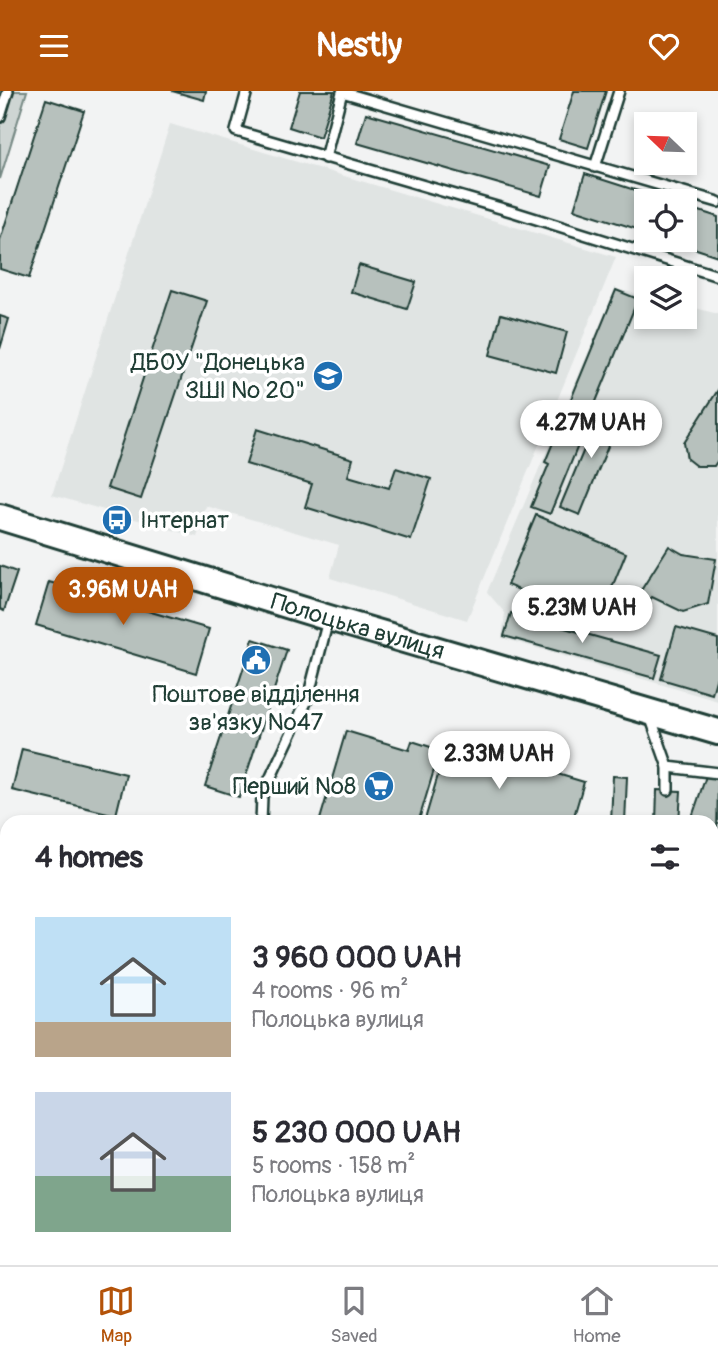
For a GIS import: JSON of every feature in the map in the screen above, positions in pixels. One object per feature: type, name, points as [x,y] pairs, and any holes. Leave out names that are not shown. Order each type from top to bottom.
[{"type":"main road","name":"Полоцька вулиця","points":[[0,517],[329,618],[718,732]]},
{"type":"lane","points":[[0,117],[8,91]]},
{"type":"lane","points":[[247,91],[236,131],[514,212],[718,276]]},
{"type":"lane","points":[[595,167],[619,91]]},
{"type":"lane","points":[[325,158],[342,92],[718,202]]},
{"type":"lane","points":[[261,815],[262,796],[308,698],[329,618]]},
{"type":"lane","points":[[648,711],[668,767],[667,790]]},
{"type":"lane","points":[[668,767],[718,773]]},
{"type":"shaded area","points":[[0,91],[27,91],[0,179]]},
{"type":"shaded area","name":"ДБОУ \"Донецька ЗШІ № 20\"","points":[[170,124],[616,257],[467,620],[330,578],[339,545],[206,506],[197,537],[52,495]]},
{"type":"shaded area","points":[[615,289],[634,293],[634,329],[697,329],[697,308],[718,314],[718,701],[502,638],[505,613],[487,592]]},
{"type":"building","points":[[172,91],[206,91],[204,100]]},
{"type":"building","points":[[300,91],[334,91],[320,137],[289,127]]},
{"type":"building","points":[[574,91],[606,91],[588,148],[559,139]]},
{"type":"building","points":[[46,99],[84,111],[29,278],[0,269],[0,240]]},
{"type":"building","points":[[366,113],[550,166],[541,196],[357,143]]},
{"type":"building","points":[[585,174],[634,190],[634,228],[574,209]]},
{"type":"building","points":[[697,210],[718,217],[718,256],[697,249]]},
{"type":"building","points":[[359,265],[416,282],[407,309],[351,292]]},
{"type":"building","points":[[172,290],[207,301],[141,499],[107,488]]},
{"type":"building","points":[[616,290],[634,297],[634,309],[550,514],[531,507],[549,464],[545,462]]},
{"type":"building","points":[[501,314],[567,332],[556,373],[490,355]]},
{"type":"building","points":[[0,316],[9,319],[0,349]]},
{"type":"building","points":[[718,390],[718,460],[714,466],[696,466],[687,459],[684,443]]},
{"type":"building","points":[[603,404],[622,412],[580,515],[560,507]]},
{"type":"building","points":[[257,429],[353,459],[348,476],[389,488],[396,468],[431,479],[411,540],[305,507],[312,484],[246,464]]},
{"type":"building","points":[[536,515],[626,553],[598,622],[507,585]]},
{"type":"building","points":[[669,546],[683,554],[716,559],[708,604],[683,612],[652,597],[642,610],[633,603]]},
{"type":"building","points":[[0,566],[17,572],[4,611],[0,609]]},
{"type":"building","points":[[49,582],[209,629],[196,673],[36,625]]},
{"type":"building","points":[[511,613],[661,655],[654,678],[504,636]]},
{"type":"building","points":[[676,627],[718,639],[718,673],[712,694],[661,679]]},
{"type":"building","points":[[253,639],[287,650],[239,797],[205,786]]},
{"type":"building","name":"Перший №8","points":[[346,731],[409,750],[412,741],[440,750],[420,815],[321,815]]},
{"type":"building","points":[[448,741],[584,782],[574,815],[426,815]]},
{"type":"building","points":[[22,749],[126,774],[116,815],[12,790]]},
{"type":"building","points":[[613,776],[627,777],[625,815],[611,815]]},
{"type":"building","points":[[706,776],[718,780],[717,815],[693,815]]},
{"type":"building","points":[[657,790],[681,791],[680,815],[656,815]]},
{"type":"place","name":"ДБОУ \"Донецька ЗШІ № 20\"","points":[[328,376]]},
{"type":"place","name":"Інтернат","points":[[117,520]]},
{"type":"place","name":"Поштове відділення зв'язку №47","points":[[256,660]]},
{"type":"place","name":"Перший №8","points":[[379,786]]}]
